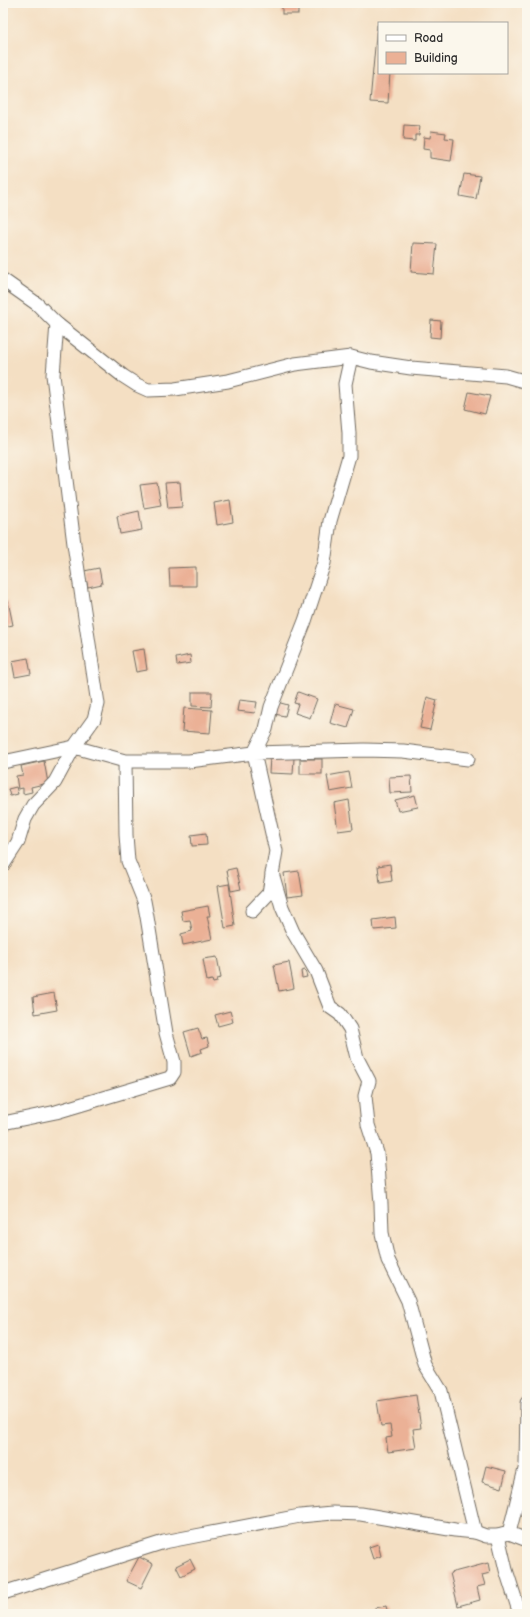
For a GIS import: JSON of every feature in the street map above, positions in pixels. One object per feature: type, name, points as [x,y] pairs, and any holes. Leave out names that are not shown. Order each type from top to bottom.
[{"type":"street","points":[[3,280],[37,304],[57,324],[123,376],[148,390],[175,389],[228,381],[295,364],[351,357],[371,362],[411,368],[506,376],[527,382]]},
{"type":"street","points":[[3,865],[18,842],[24,819],[54,782],[74,747],[94,718],[98,704],[74,544],[53,375],[57,324]]},
{"type":"street","points":[[252,911],[269,892],[276,851],[254,753],[266,729],[271,707],[305,621],[324,563],[330,521],[349,456],[345,384],[351,357]]},
{"type":"street","points":[[3,762],[74,747],[125,761],[189,761],[254,753],[364,750],[403,751],[468,759]]},
{"type":"street","points":[[3,1123],[56,1112],[119,1094],[170,1078],[174,1072],[174,1062],[166,1033],[144,901],[128,861],[126,835],[125,761]]},
{"type":"street","points":[[272,874],[282,907],[293,932],[316,970],[330,1007],[340,1014],[350,1029],[357,1058],[369,1081],[365,1096],[368,1125],[377,1152],[382,1233],[386,1253],[408,1301],[425,1365],[441,1391],[475,1532]]},
{"type":"street","points":[[520,1614],[506,1570],[504,1535],[526,1465],[527,1403]]},
{"type":"street","points":[[3,1593],[164,1542],[300,1516],[333,1513],[361,1514],[475,1532],[486,1536],[504,1535],[527,1540]]},
{"type":"building","points":[[282,3],[298,3],[298,14],[282,14]]},
{"type":"building","points":[[378,25],[378,74],[390,74],[388,103],[370,102]]},
{"type":"building","points":[[404,125],[420,126],[419,135],[415,135],[415,141],[403,140]]},
{"type":"building","points":[[431,131],[446,133],[445,138],[454,139],[451,161],[430,158],[430,150],[423,149],[424,137],[430,138]]},
{"type":"building","points":[[464,174],[480,176],[476,199],[460,196]]},
{"type":"building","points":[[413,243],[437,244],[434,274],[411,272]]},
{"type":"building","points":[[431,320],[441,321],[440,338],[430,337]]},
{"type":"building","points":[[469,392],[490,396],[485,414],[465,409]]},
{"type":"building","points":[[180,482],[182,507],[168,508],[165,483]]},
{"type":"building","points":[[157,483],[161,505],[144,508],[140,485]]},
{"type":"building","points":[[230,500],[233,522],[217,525],[214,503]]},
{"type":"building","points":[[139,511],[142,530],[120,534],[117,516]]},
{"type":"building","points":[[196,567],[196,586],[170,586],[169,568]]},
{"type":"building","points":[[99,568],[102,584],[88,587],[84,571]]},
{"type":"building","points":[[8,601],[13,625],[3,627],[3,603]]},
{"type":"building","points":[[144,649],[147,670],[136,672],[132,651]]},
{"type":"building","points":[[190,655],[191,663],[177,665],[176,658]]},
{"type":"building","points":[[28,658],[31,674],[15,677],[12,661]]},
{"type":"building","points":[[192,692],[212,692],[211,707],[192,706]]},
{"type":"building","points":[[298,692],[317,699],[310,718],[295,713],[298,704],[294,703]]},
{"type":"building","points":[[427,697],[437,700],[430,730],[420,728]]},
{"type":"building","points":[[239,700],[257,702],[255,713],[237,711]]},
{"type":"building","points":[[277,702],[288,705],[285,716],[274,714]]},
{"type":"building","points":[[335,704],[354,709],[348,728],[330,723]]},
{"type":"building","points":[[184,708],[212,710],[210,733],[182,731]]},
{"type":"building","points":[[270,757],[294,758],[293,774],[269,773]]},
{"type":"building","points":[[300,759],[322,759],[322,774],[300,774]]},
{"type":"building","points":[[44,761],[48,783],[31,787],[32,792],[23,794],[23,788],[18,789],[16,776],[23,775],[21,766]]},
{"type":"building","points":[[349,772],[352,788],[330,792],[327,776]]},
{"type":"building","points":[[411,776],[412,792],[390,793],[389,777]]},
{"type":"building","points":[[16,787],[18,794],[10,796],[8,789]]},
{"type":"building","points":[[415,795],[418,807],[398,811],[395,800]]},
{"type":"building","points":[[349,800],[353,829],[338,831],[334,803]]},
{"type":"building","points":[[206,833],[207,845],[192,846],[191,835]]},
{"type":"building","points":[[390,864],[392,881],[380,883],[378,866]]},
{"type":"building","points":[[236,868],[241,889],[231,891],[227,870]]},
{"type":"building","points":[[299,871],[303,895],[287,897],[284,873]]},
{"type":"building","points":[[229,884],[235,926],[225,928],[218,886]]},
{"type":"building","points":[[208,906],[210,916],[207,916],[212,939],[183,945],[181,934],[192,931],[190,920],[183,921],[181,911]]},
{"type":"building","points":[[395,917],[396,928],[374,930],[373,920]]},
{"type":"building","points":[[217,957],[221,978],[216,979],[217,982],[213,983],[212,980],[207,981],[203,959]]},
{"type":"building","points":[[289,962],[294,988],[279,991],[274,965]]},
{"type":"building","points":[[305,970],[307,977],[302,978],[301,971]]},
{"type":"building","points":[[54,993],[57,1010],[35,1014],[33,997]]},
{"type":"building","points":[[230,1011],[233,1022],[218,1026],[215,1015]]},
{"type":"building","points":[[198,1028],[202,1039],[207,1038],[209,1046],[201,1049],[202,1052],[191,1056],[184,1032]]},
{"type":"building","points":[[416,1395],[421,1428],[413,1429],[416,1448],[388,1452],[386,1438],[392,1437],[390,1425],[381,1426],[377,1401]]},
{"type":"building","points":[[486,1466],[506,1471],[502,1488],[482,1482]]},
{"type":"building","points":[[378,1544],[381,1556],[373,1559],[369,1547]]},
{"type":"building","points":[[139,1557],[153,1564],[141,1588],[126,1581]]},
{"type":"building","points":[[190,1559],[195,1569],[181,1576],[176,1566]]},
{"type":"building","points":[[488,1563],[490,1573],[482,1575],[485,1585],[477,1587],[480,1600],[458,1606],[450,1573]]},
{"type":"building","points":[[386,1606],[388,1614],[376,1614],[375,1608]]}]
